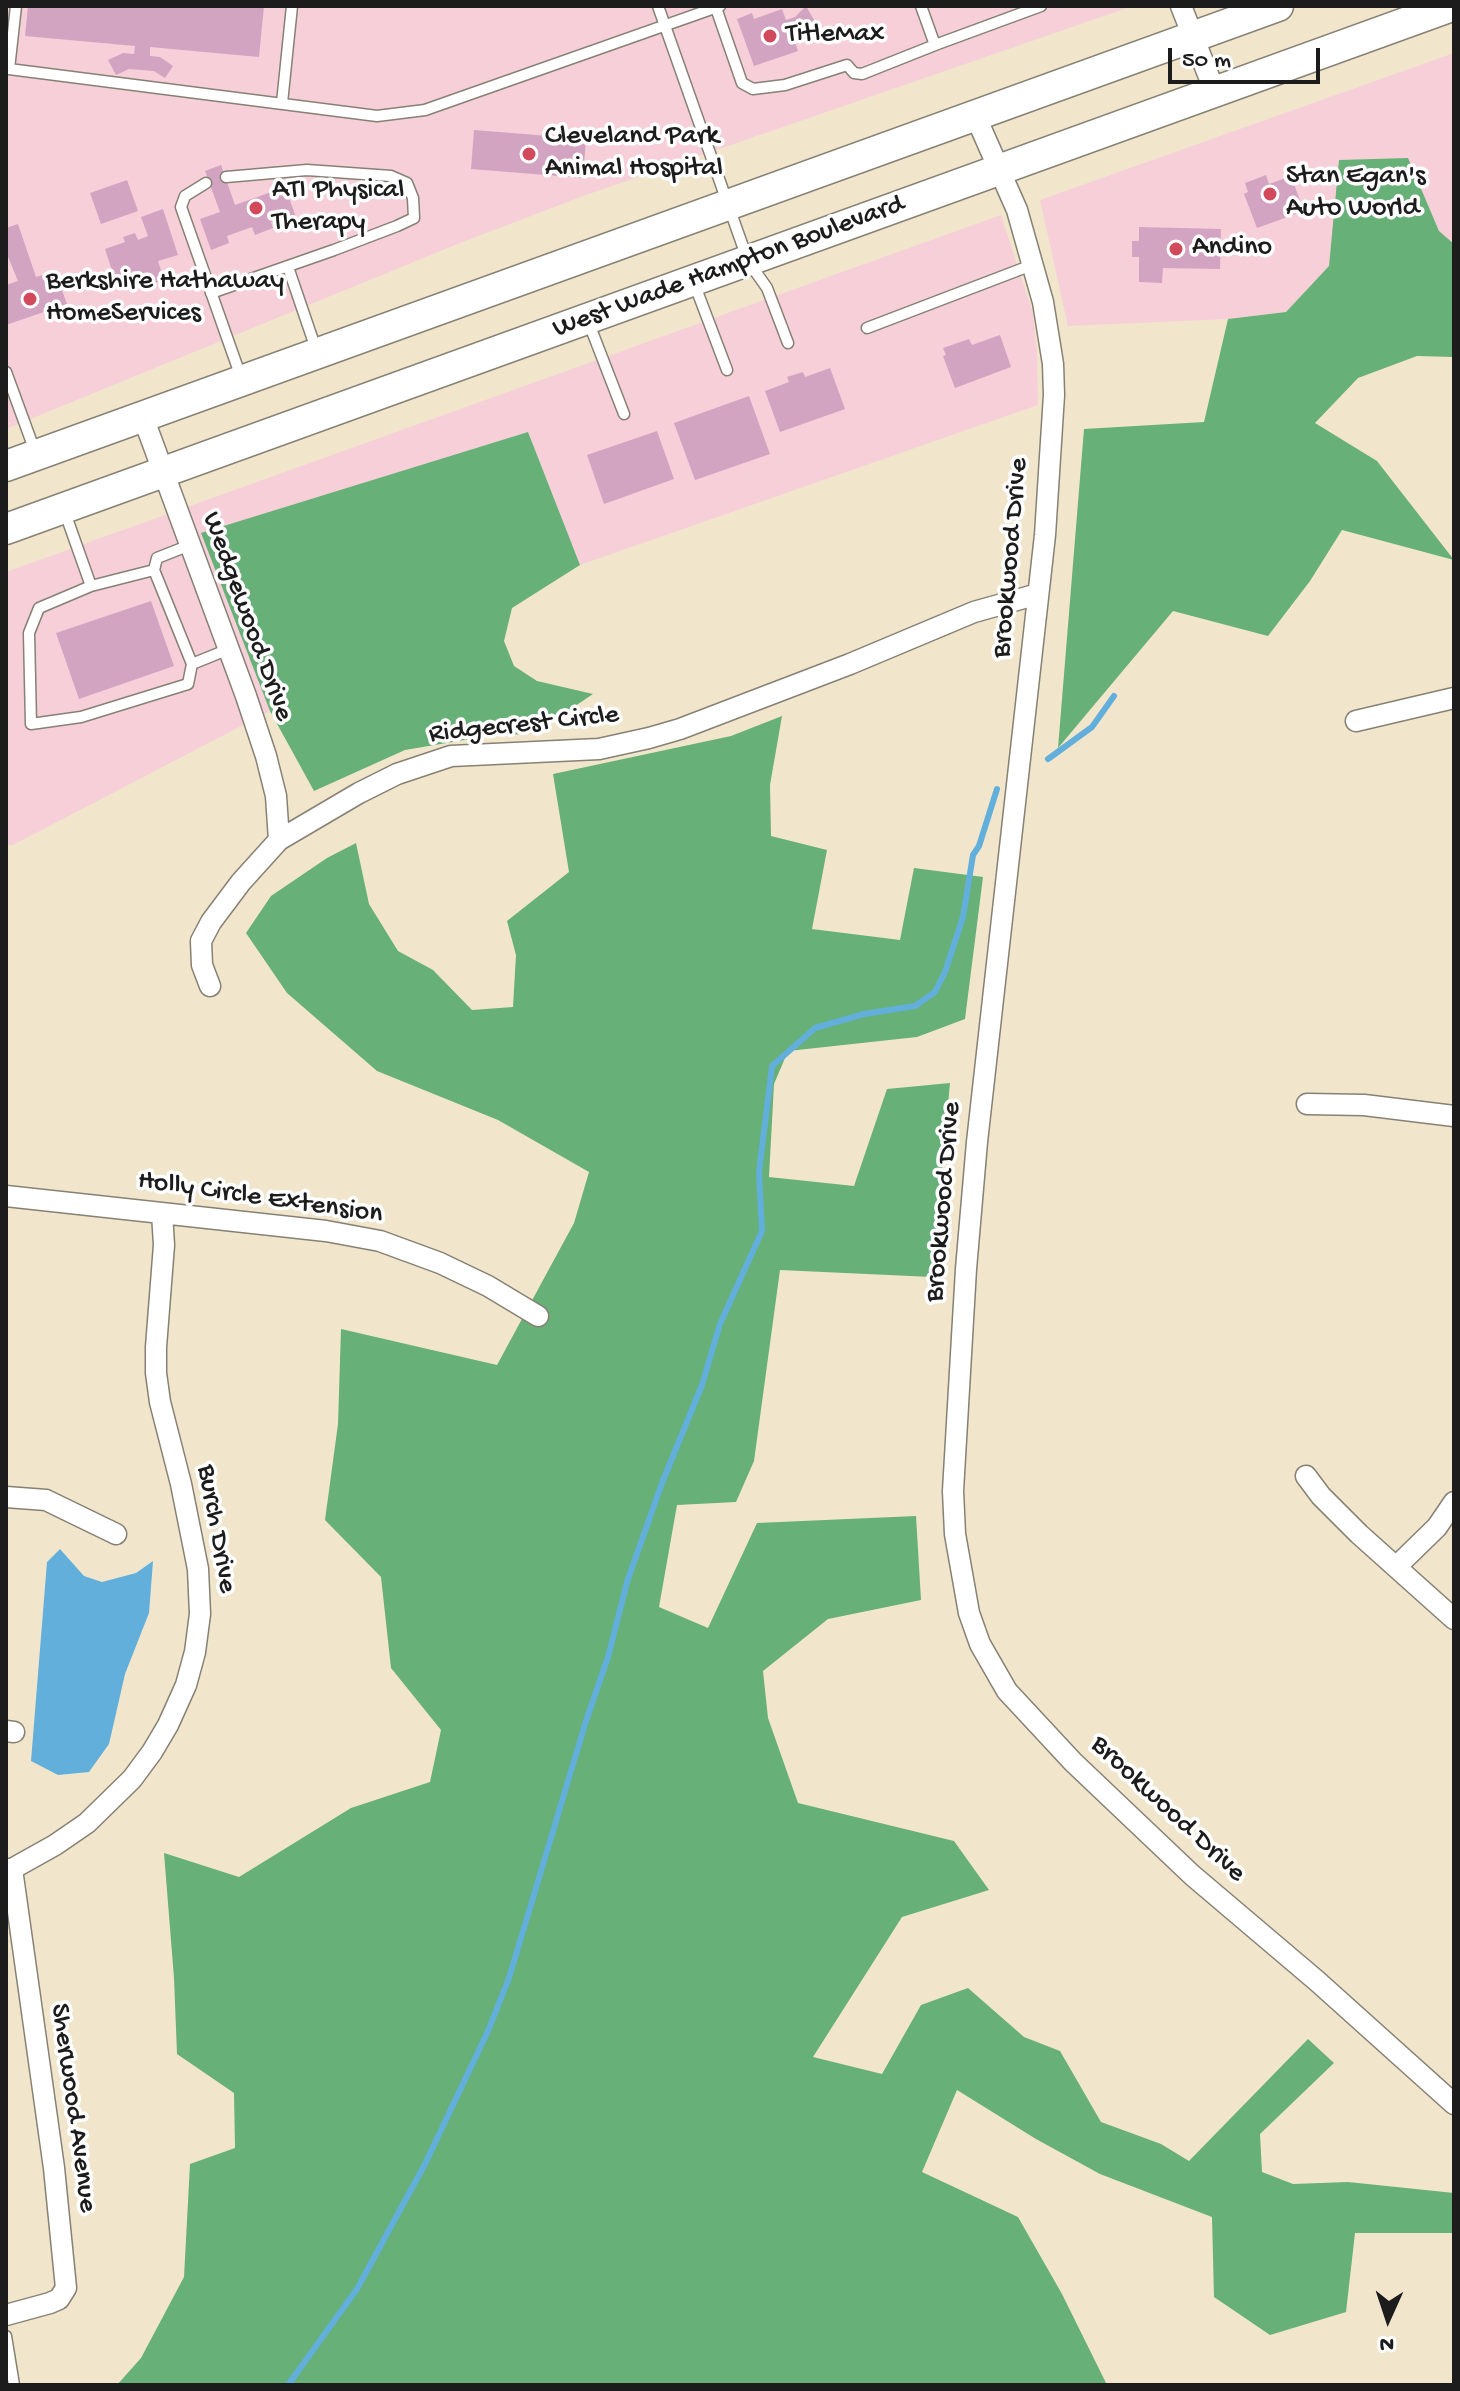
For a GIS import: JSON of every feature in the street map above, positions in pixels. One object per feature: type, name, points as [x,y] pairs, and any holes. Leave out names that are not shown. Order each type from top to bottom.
[{"type":"main road","name":"West Wade Hampton Boulevard","points":[[6,529],[1452,6]]},
{"type":"main road","points":[[6,466],[1269,8]]},
{"type":"street","points":[[1181,6],[1215,92]]},
{"type":"street","name":"Brookwood Drive","points":[[975,115],[1017,210],[1048,327],[1054,395],[1045,535],[977,1142],[959,1377],[953,1491],[955,1534],[969,1613],[980,1644],[1007,1691],[1073,1762],[1192,1875],[1317,1981],[1454,2104]]},
{"type":"street","name":"Wedgewood Drive","points":[[143,417],[270,770],[276,796],[279,840]]},
{"type":"street","name":"Ridgecrest Circle","points":[[210,986],[202,965],[201,941],[241,882],[279,840],[397,774],[451,756],[599,749],[649,738],[850,664],[974,612],[1038,594]]},
{"type":"street","points":[[1356,721],[1454,698]]},
{"type":"street","points":[[1307,1104],[1364,1105],[1454,1116]]},
{"type":"street","name":"Holly Circle Extension","points":[[6,1196],[326,1231],[380,1241],[440,1263],[488,1286],[538,1316]]},
{"type":"street","name":"Burch Drive","points":[[9,1869],[55,1845],[87,1823],[132,1779],[168,1725],[186,1685],[195,1652],[200,1614],[198,1569],[156,1373],[164,1245],[162,1213]]},
{"type":"street","points":[[1306,1476],[1321,1496],[1454,1619]]},
{"type":"street","points":[[6,1497],[46,1500],[116,1534]]},
{"type":"street","points":[[1396,1567],[1437,1527],[1454,1502]]},
{"type":"street","name":"Sherwood Avenue","points":[[6,2315],[59,2299],[66,2288],[54,2168],[9,1869]]},
{"type":"lane","points":[[16,6],[9,69],[377,116],[425,110],[718,7],[742,83],[753,89],[785,85],[847,65],[854,73],[862,74],[1041,6]]},
{"type":"lane","points":[[282,103],[292,6]]},
{"type":"lane","points":[[658,6],[748,261],[767,288],[788,343]]},
{"type":"lane","points":[[921,6],[935,45]]},
{"type":"lane","points":[[211,293],[414,218],[413,198],[407,183],[391,176],[307,170],[226,177]]},
{"type":"lane","points":[[206,183],[185,196],[181,207],[242,381]]},
{"type":"lane","points":[[867,328],[1032,265]]},
{"type":"lane","points":[[288,267],[318,354]]},
{"type":"lane","points":[[693,281],[727,370]]},
{"type":"lane","points":[[587,320],[624,414]]},
{"type":"lane","points":[[6,372],[36,455]]},
{"type":"lane","points":[[64,509],[91,586]]},
{"type":"lane","points":[[154,570],[91,586],[39,608],[29,633],[31,724],[81,717],[188,684],[192,664],[154,570],[157,558],[190,545]]},
{"type":"lane","points":[[192,664],[229,649]]},
{"type":"lane","points":[[6,2336],[14,2385]]},
{"type":"shaded area","points":[[6,6],[1133,6],[586,195],[460,243],[6,429]]},
{"type":"shaded area","points":[[1454,53],[1454,244],[1439,231],[1408,158],[1339,160],[1329,266],[1286,312],[1228,319],[1068,326],[1040,200]]},
{"type":"shaded area","points":[[1001,215],[1033,313],[1038,405],[580,565],[528,432],[202,533],[270,711],[13,845],[6,845],[6,572]]},
{"type":"green space","points":[[1408,158],[1439,231],[1454,244],[1454,357],[1417,356],[1358,378],[1315,423],[1377,461],[1454,560],[1342,530],[1310,581],[1268,636],[1173,611],[1058,748],[1084,429],[1204,422],[1228,319],[1286,312],[1329,266],[1339,160]]},
{"type":"green space","points":[[528,432],[580,565],[512,608],[504,641],[514,666],[537,681],[593,694],[535,733],[482,737],[405,750],[314,791],[270,711],[201,533]]},
{"type":"green space","points":[[782,716],[770,785],[771,836],[827,850],[812,929],[900,940],[914,868],[983,877],[965,1019],[917,1037],[788,1051],[774,1084],[769,1177],[854,1186],[887,1089],[950,1083],[932,1277],[780,1270],[754,1461],[736,1502],[677,1505],[659,1607],[708,1628],[757,1523],[916,1516],[921,1600],[828,1619],[763,1671],[768,1718],[798,1803],[954,1841],[989,1890],[902,1917],[813,2057],[882,2074],[921,2005],[968,1988],[1024,2037],[1060,2051],[1101,2122],[1161,2144],[1189,2161],[1308,2039],[1334,2063],[1260,2134],[1262,2172],[1293,2184],[1348,2182],[1454,2193],[1454,2233],[1355,2233],[1346,2312],[1270,2335],[1214,2297],[1212,2217],[1100,2174],[957,2090],[922,2172],[1018,2217],[1062,2294],[1107,2385],[117,2385],[141,2358],[184,2277],[190,2164],[235,2148],[234,2093],[177,2054],[164,1853],[239,1877],[351,1808],[430,1782],[441,1730],[391,1668],[381,1577],[325,1520],[338,1424],[341,1329],[497,1365],[574,1223],[589,1172],[498,1120],[377,1071],[287,993],[246,933],[271,896],[327,858],[356,843],[369,904],[398,951],[433,970],[472,1010],[513,1007],[516,955],[507,921],[569,872],[553,774],[731,736]]},
{"type":"water","points":[[60,1549],[84,1576],[102,1582],[136,1573],[153,1561],[149,1613],[125,1674],[109,1744],[89,1772],[58,1775],[31,1761],[47,1562]]},
{"type":"building","points":[[28,6],[264,6],[259,57],[150,47],[150,56],[160,57],[173,66],[165,78],[154,71],[129,69],[116,75],[108,60],[123,53],[134,54],[135,46],[25,36]]},
{"type":"building","name":"TitleMax","points":[[806,6],[814,20],[801,34],[793,37],[798,51],[754,66],[737,19],[752,13],[754,19],[782,9],[786,20],[795,17]]},
{"type":"building","name":"Cleveland Park Animal Hospital","points":[[474,130],[586,139],[583,178],[471,169]]},
{"type":"building","name":"ATI Physical Therapy","points":[[221,165],[235,205],[285,187],[296,217],[294,221],[286,224],[284,218],[271,222],[273,228],[255,235],[252,227],[227,236],[229,243],[211,250],[200,219],[220,212],[205,171]]},
{"type":"building","points":[[1266,175],[1269,184],[1291,176],[1304,211],[1257,228],[1244,194],[1248,192],[1245,183]]},
{"type":"building","points":[[127,180],[138,211],[101,224],[90,193]]},
{"type":"building","points":[[163,209],[178,255],[158,261],[164,280],[140,288],[134,271],[114,277],[105,249],[125,242],[123,237],[135,233],[138,240],[148,236],[141,217]]},
{"type":"building","points":[[18,224],[36,277],[55,271],[67,304],[6,325],[6,285],[18,281],[6,252],[6,228]]},
{"type":"building","name":"Andino","points":[[1139,227],[1221,229],[1220,269],[1163,268],[1162,283],[1139,282],[1139,257],[1132,257],[1132,241],[1139,241]]},
{"type":"building","points":[[1000,335],[1011,367],[955,388],[943,348],[969,339],[972,345]]},
{"type":"building","points":[[830,368],[845,409],[780,432],[765,391],[789,382],[787,377],[803,372],[805,377]]},
{"type":"building","points":[[749,396],[770,454],[695,480],[674,423]]},
{"type":"building","points":[[657,431],[674,479],[604,504],[587,455]]},
{"type":"building","points":[[151,601],[174,666],[79,699],[56,633]]},
{"type":"waterway","points":[[1048,759],[1092,727],[1114,696]]},
{"type":"waterway","points":[[288,2385],[357,2289],[425,2164],[488,2031],[509,1978],[608,1657],[627,1582],[662,1483],[702,1385],[720,1324],[762,1231],[759,1172],[772,1066],[815,1028],[864,1014],[915,1006],[935,992],[963,917],[973,855],[979,846],[997,789]]},
{"type":"place","name":"TitleMax","points":[[770,36]]},
{"type":"place","name":"Cleveland Park Animal Hospital","points":[[529,154]]},
{"type":"place","name":"Stan Egan's Auto World","points":[[1270,194]]},
{"type":"place","name":"ATI Physical Therapy","points":[[256,208]]},
{"type":"place","name":"Andino","points":[[1176,249]]},
{"type":"place","name":"Berkshire Hathaway HomeServices","points":[[30,299]]}]
